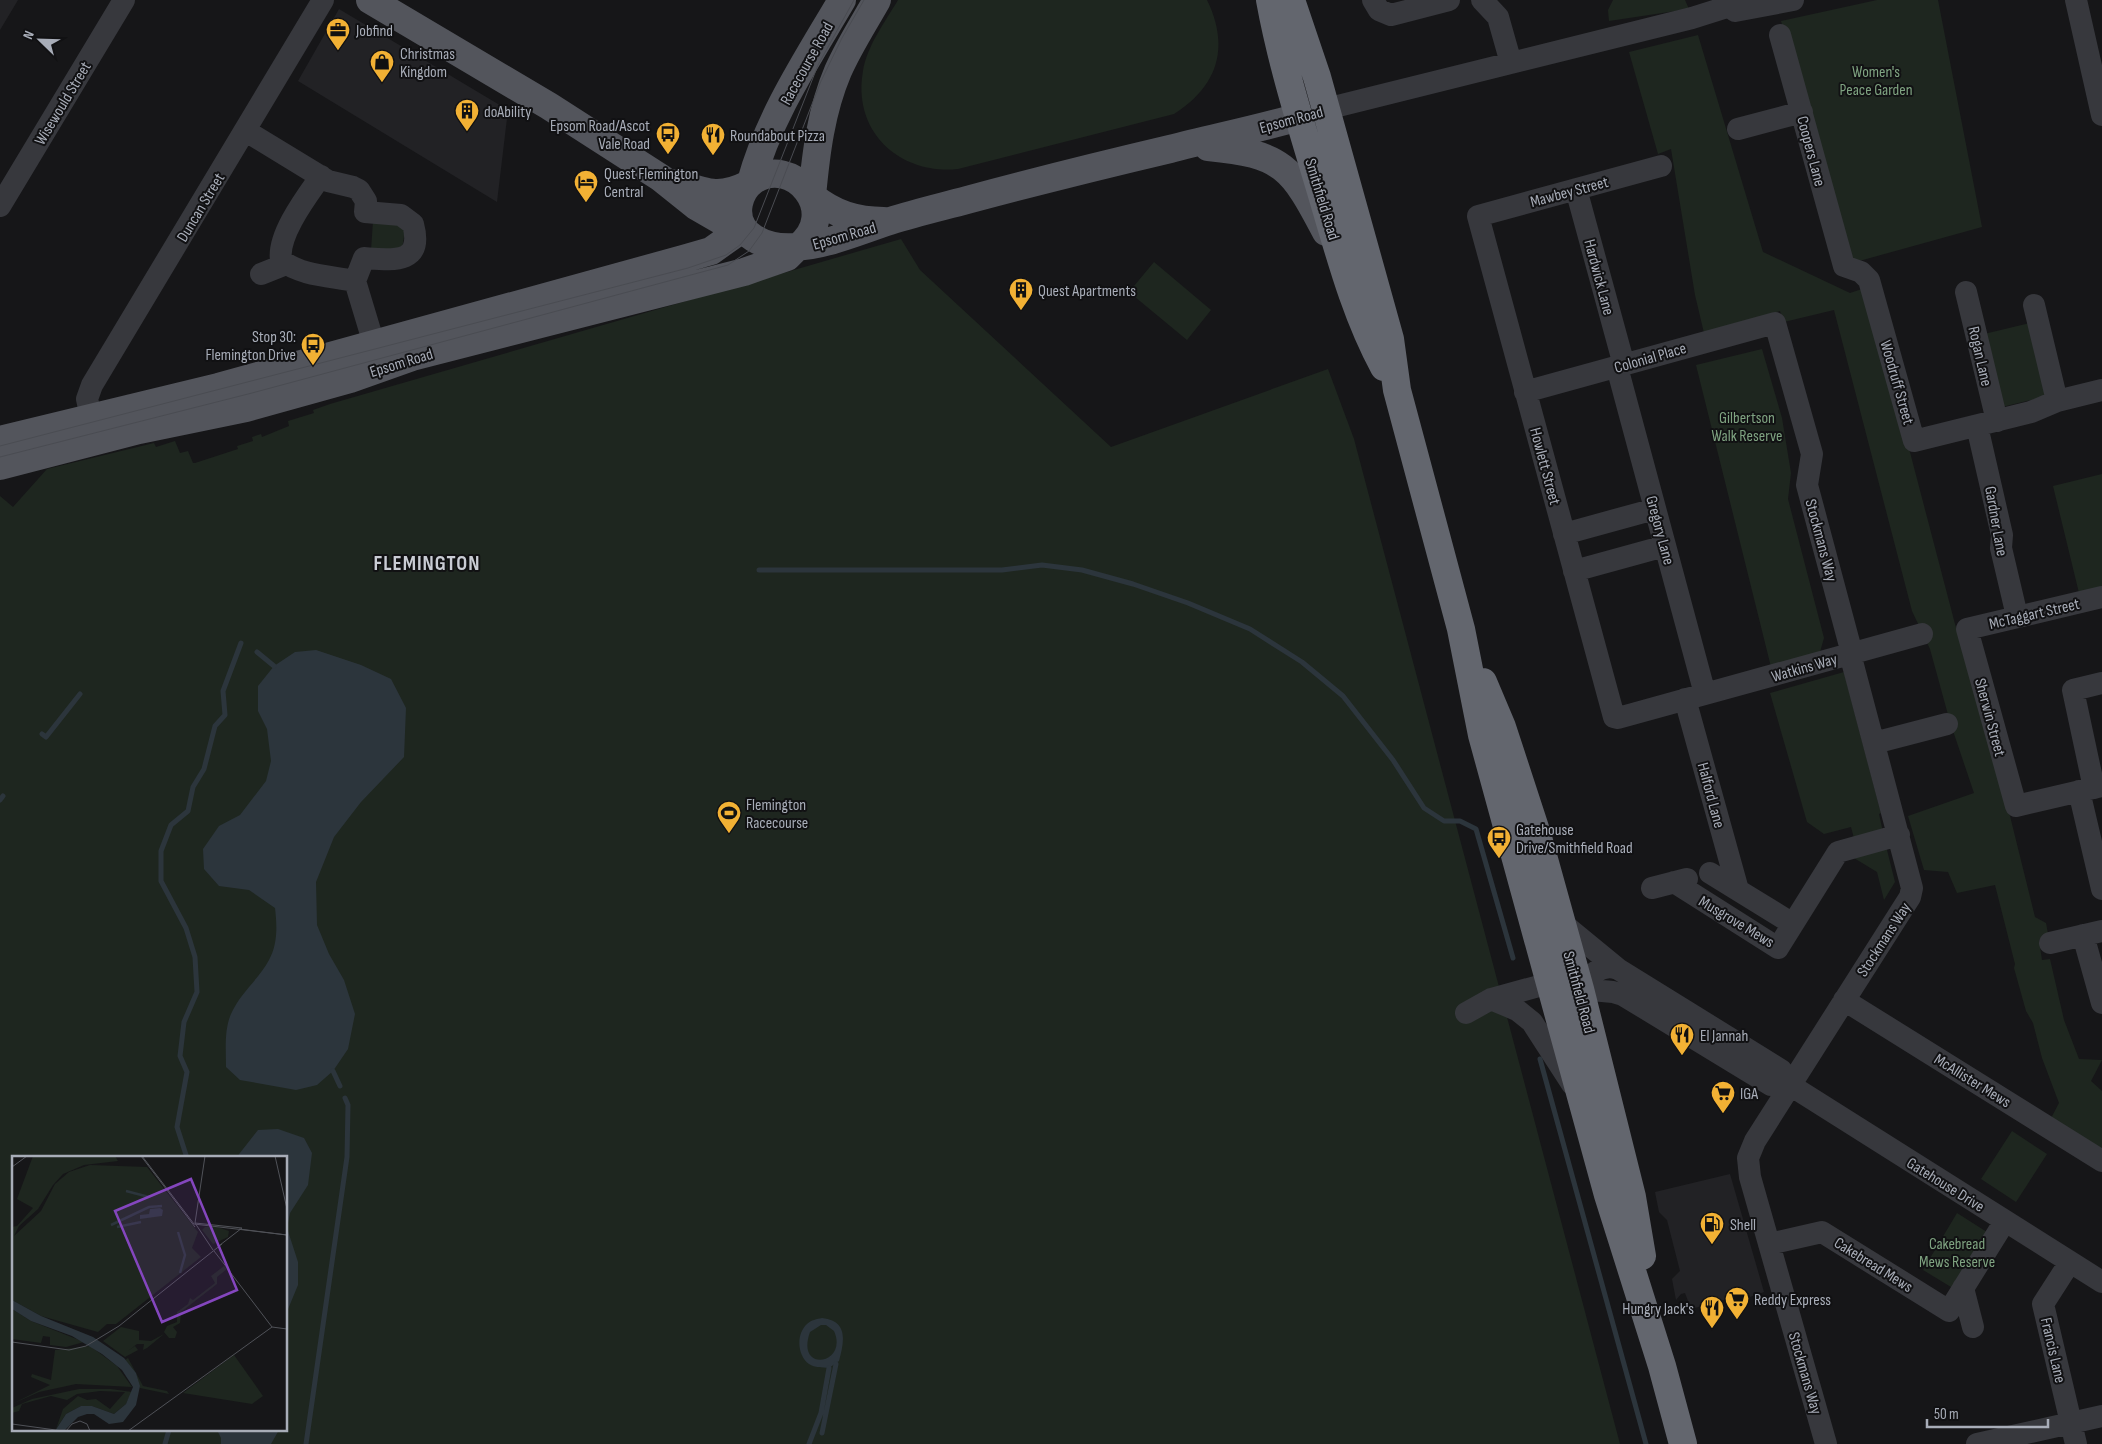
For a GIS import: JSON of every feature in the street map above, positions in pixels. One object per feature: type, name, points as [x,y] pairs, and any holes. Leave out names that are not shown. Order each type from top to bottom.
[{"type":"highway","name":"Smithfield Road","points":[[1270,0],[1299,117],[1342,262],[1375,351],[1397,390]]},
{"type":"highway","name":"Smithfield Road","points":[[1291,0],[1305,36],[1390,339],[1397,390],[1461,629],[1482,735],[1581,1100],[1608,1195],[1662,1366],[1683,1444]]},
{"type":"highway","name":"Epsom Road","points":[[1299,117],[1326,109]]},
{"type":"highway","points":[[1364,321],[1370,309],[1374,279]]},
{"type":"highway","name":"Smithfield Road","points":[[1461,629],[1502,727],[1537,834],[1562,923],[1632,1197],[1652,1320],[1662,1366]]},
{"type":"highway","points":[[1550,983],[1580,989],[1560,1021]]},
{"type":"main road","points":[[370,0],[549,106],[662,178],[681,196],[717,219],[741,227],[749,235],[763,243],[798,247],[807,239],[815,224],[816,207],[812,196],[799,183],[783,175],[767,175],[725,194],[713,194],[662,178]]},
{"type":"main road","name":"Racecourse Road","points":[[812,196],[816,152],[836,78],[846,55],[877,0]]},
{"type":"main road","name":"Racecourse Road","points":[[750,183],[758,155],[838,1]]},
{"type":"main road","name":"Epsom Road","points":[[0,466],[139,430],[246,408],[350,379],[412,357],[744,272],[785,257],[798,247],[851,235],[890,221],[1048,179],[1299,117]]},
{"type":"main road","points":[[1187,145],[1248,152],[1267,158],[1280,165],[1291,175],[1307,197],[1342,262]]},
{"type":"main road","points":[[741,227],[738,213],[740,200],[750,183]]},
{"type":"main road","name":"Epsom Road","points":[[812,196],[830,208],[852,218],[890,221]]},
{"type":"main road","name":"Epsom Road","points":[[0,440],[218,387],[711,251],[741,227]]},
{"type":"street","name":"Wisewould Street","points":[[0,206],[124,0]]},
{"type":"street","name":"Duncan Street","points":[[91,417],[87,399],[92,385],[323,0]]},
{"type":"street","points":[[1373,0],[1379,10],[1392,15],[1449,0]]},
{"type":"street","points":[[1482,0],[1498,17],[1511,63]]},
{"type":"street","name":"Epsom Road","points":[[1326,109],[1692,18],[1749,0]]},
{"type":"street","name":"Epsom Road","points":[[1692,18],[1793,0]]},
{"type":"street","points":[[2076,0],[2102,115]]},
{"type":"street","name":"Coopers Lane","points":[[1780,35],[1844,266]]},
{"type":"street","points":[[1738,129],[1802,112]]},
{"type":"street","points":[[246,131],[328,180],[353,186],[359,190],[366,201],[365,212],[400,215],[413,224],[415,240],[413,248],[408,254],[401,259],[392,261],[364,258],[356,282],[374,344]]},
{"type":"street","name":"Mawbey Street","points":[[1478,216],[1661,166]]},
{"type":"street","points":[[321,176],[286,233],[280,252],[281,260],[286,264],[322,276],[356,282]]},
{"type":"street","name":"Hardwick Lane","points":[[1576,189],[1620,366]]},
{"type":"street","name":"Howlett Street","points":[[1478,216],[1614,716]]},
{"type":"street","points":[[261,274],[286,264]]},
{"type":"street","name":"Woodruff Street","points":[[1844,266],[1861,272],[1869,280],[1914,441],[2035,410],[2057,401],[2102,390]]},
{"type":"street","name":"Rogan Lane","points":[[1966,292],[1987,423]]},
{"type":"street","points":[[2034,305],[2057,401]]},
{"type":"street","name":"Colonial Place","points":[[1525,392],[1775,323]]},
{"type":"street","name":"Stockmans Way","points":[[1775,323],[1812,454],[1807,485],[1853,667],[1912,886],[1911,894],[1753,1144],[1748,1162],[1750,1177],[1826,1444]]},
{"type":"street","name":"Gregory Lane","points":[[1620,366],[1665,546],[1695,696]]},
{"type":"street","name":"Gardner Lane","points":[[1987,423],[2003,536],[2001,548],[2016,616]]},
{"type":"street","points":[[1564,534],[1655,509]]},
{"type":"street","points":[[1574,571],[1665,546]]},
{"type":"street","name":"McTaggart Street","points":[[1967,629],[2102,597]]},
{"type":"street","name":"Sherwin Street","points":[[1967,629],[2016,806],[2092,789]]},
{"type":"street","name":"Watkins Way","points":[[1614,716],[1618,718],[1922,634]]},
{"type":"street","points":[[2102,683],[2073,690],[2092,789],[2102,889]]},
{"type":"street","name":"Halford Lane","points":[[1695,696],[1738,890]]},
{"type":"street","points":[[1874,743],[1947,724]]},
{"type":"street","name":"Musgrove Mews","points":[[1674,882],[1778,948],[1838,852],[1899,835]]},
{"type":"street","name":"Musgrove Mews","points":[[1652,888],[1732,867]]},
{"type":"street","name":"Musgrove Mews","points":[[1710,873],[1793,924]]},
{"type":"street","name":"Gatehouse Drive","points":[[1562,923],[1771,1085],[1790,1085],[2070,1262],[2101,1278]]},
{"type":"street","points":[[2050,943],[2093,933],[2102,1003]]},
{"type":"street","points":[[1580,989],[1601,968],[1609,966],[1618,968]]},
{"type":"street","points":[[1466,1013],[1491,999],[1550,983]]},
{"type":"street","name":"Gatehouse Drive","points":[[1580,989],[1619,993],[1712,1038]]},
{"type":"street","points":[[1491,999],[1517,1010],[1532,1022],[1552,1051],[1581,1100]]},
{"type":"street","name":"McAllister Mews","points":[[1844,1000],[2102,1161]]},
{"type":"street","name":"Cakebread Mews","points":[[1769,1244],[1822,1232],[1949,1311],[2005,1221]]},
{"type":"street","name":"Francis Lane","points":[[2070,1262],[2044,1304],[2074,1433]]},
{"type":"street","points":[[1963,1288],[1973,1328]]},
{"type":"street","points":[[1977,1444],[2074,1433],[2102,1416]]},
{"type":"shaded area","points":[[0,0],[18,0],[0,30]]},
{"type":"shaded area","points":[[339,9],[508,110],[497,202],[298,81]]},
{"type":"shaded area","points":[[316,650],[361,665],[391,679],[406,708],[404,757],[361,802],[334,837],[316,882],[317,925],[329,954],[344,980],[355,1014],[348,1049],[333,1071],[317,1085],[296,1090],[240,1080],[226,1067],[226,1040],[229,1020],[239,999],[265,967],[272,954],[276,934],[276,914],[275,908],[249,890],[219,886],[204,869],[203,849],[219,826],[240,815],[266,781],[271,761],[267,729],[258,711],[258,686],[274,666],[295,652]]},
{"type":"shaded area","points":[[278,1129],[304,1138],[312,1153],[308,1185],[290,1213],[288,1223],[288,1156],[238,1156],[258,1130]]},
{"type":"shaded area","name":"Shell","points":[[1730,1174],[1764,1292],[1750,1297],[1749,1293],[1691,1309],[1685,1293],[1681,1294],[1676,1300],[1672,1279],[1680,1271],[1667,1220],[1659,1212],[1655,1192]]},
{"type":"shaded area","points":[[288,1231],[298,1262],[298,1285],[288,1309]]},
{"type":"shaded area","points":[[822,1318],[837,1323],[841,1328],[843,1340],[839,1361],[829,1368],[816,1367],[809,1364],[802,1355],[799,1344],[803,1328],[810,1322]],"holes":[[[821,1325],[826,1325],[834,1331],[837,1342],[834,1351],[829,1357],[822,1360],[815,1359],[810,1354],[807,1345],[810,1332]]]},
{"type":"shaded area","points":[[218,1432],[278,1432],[271,1444],[221,1444]]},
{"type":"green space","points":[[898,0],[1207,0],[1218,34],[1216,64],[1210,78],[1201,91],[1174,114],[958,169],[937,169],[917,165],[900,157],[885,145],[873,130],[865,113],[862,93],[863,71],[868,52]]},
{"type":"green space","points":[[1613,0],[1685,0],[1689,9],[1609,21],[1608,10]]},
{"type":"green space","name":"Women's Peace Garden","points":[[1877,0],[1938,0],[1982,227],[1852,263],[1800,92],[1781,21]]},
{"type":"green space","points":[[1698,35],[1763,252],[1850,293],[1862,289],[1906,437],[1955,624],[2010,816],[2035,917],[2046,923],[2048,934],[2039,940],[2042,960],[2050,959],[2064,1020],[2079,1059],[2102,1060],[2091,1081],[2102,1091],[2102,1155],[2049,1122],[2059,1103],[2042,1058],[2033,1023],[2026,1011],[1995,885],[1957,893],[1948,872],[1924,870],[1908,816],[1974,793],[1950,722],[1930,649],[1912,611],[1834,310],[1784,322],[1780,311],[1704,333],[1695,295],[1671,149],[1658,154],[1629,52]]},
{"type":"green space","points":[[373,221],[398,223],[405,230],[402,249],[371,250]]},
{"type":"green space","name":"Flemington Racecourse","points":[[901,239],[920,270],[1111,447],[1328,369],[1354,439],[1620,1444],[0,1444],[0,496],[13,507],[47,469],[154,443],[156,447],[175,441],[180,453],[188,451],[193,463],[195,463],[238,449],[237,446],[253,441],[252,437],[261,434],[262,437],[289,426],[288,421],[314,413],[313,410]]},
{"type":"green space","points":[[1154,262],[1211,310],[1187,340],[1129,292]]},
{"type":"green space","points":[[2030,323],[2048,396],[2002,407],[1984,334]]},
{"type":"green space","name":"Gilbertson Walk Reserve","points":[[1762,349],[1782,418],[1791,473],[1788,499],[1824,638],[1820,652],[1771,667],[1696,365]]},
{"type":"green space","points":[[2102,474],[2102,587],[2079,593],[2053,486]]},
{"type":"green space","points":[[1844,672],[1881,813],[1879,814],[1883,832],[1854,838],[1851,827],[1824,834],[1807,822],[1770,693]]},
{"type":"green space","points":[[1886,846],[1895,882],[1884,900],[1877,872],[1849,855]]},
{"type":"green space","name":"Cakebread Mews Reserve","points":[[2012,1131],[2047,1154],[2016,1202],[1981,1179]]},
{"type":"green space","name":"Cakebread Mews Reserve","points":[[1957,1213],[1990,1234],[1956,1290],[1923,1270]]},
{"type":"waterway","points":[[759,570],[1002,570],[1042,565],[1082,570],[1133,584],[1188,603],[1250,629],[1302,662],[1343,696],[1393,760],[1424,808],[1444,821],[1460,821],[1476,829],[1513,958]]},
{"type":"waterway","points":[[186,1156],[177,1127],[187,1072],[180,1056],[184,1022],[197,992],[195,957],[186,928],[161,881],[161,851],[171,825],[188,811],[193,787],[204,769],[215,726],[225,715],[223,691],[241,643]]},
{"type":"waterway","points":[[257,652],[274,666]]},
{"type":"waterway","points":[[42,734],[46,737],[80,694]]},
{"type":"waterway","points":[[0,800],[3,796]]},
{"type":"waterway","points":[[1540,1059],[1646,1444]]},
{"type":"waterway","points":[[333,1071],[340,1086]]},
{"type":"waterway","points":[[306,1444],[347,1157],[348,1105],[345,1098]]},
{"type":"waterway","points":[[822,1433],[836,1364]]},
{"type":"waterway","points":[[809,1444],[821,1413],[829,1368]]},
{"type":"waterway","points":[[165,1444],[168,1432]]},
{"type":"tram line","points":[[0,446],[688,268],[726,255],[740,245],[754,228],[818,65],[854,0]]},
{"type":"tram line","points":[[0,457],[252,393],[728,265],[749,251],[762,233],[821,81],[842,38],[864,0]]},
{"type":"place","name":"Jobfind","points":[[338,51]]},
{"type":"place","name":"Christmas Kingdom","points":[[382,83]]},
{"type":"place","name":"doAbility","points":[[467,132]]},
{"type":"place","name":"Epsom Road/Ascot Vale Road","points":[[668,155]]},
{"type":"place","name":"Roundabout Pizza","points":[[713,156]]},
{"type":"place","name":"Quest Flemington Central","points":[[586,203]]},
{"type":"place","name":"Quest Apartments","points":[[1021,311]]},
{"type":"place","name":"Stop 30: Flemington Drive","points":[[313,366]]},
{"type":"place","name":"Flemington Racecourse","points":[[729,834]]},
{"type":"place","name":"Gatehouse Drive/Smithfield Road","points":[[1499,859]]},
{"type":"place","name":"El Jannah","points":[[1682,1056]]},
{"type":"place","name":"IGA","points":[[1723,1114]]},
{"type":"place","name":"Shell","points":[[1712,1245]]},
{"type":"place","name":"Reddy Express","points":[[1737,1320]]},
{"type":"place","name":"Hungry Jack's","points":[[1712,1329]]},
{"type":"district","name":"FLEMINGTON","points":[[427,563]]}]
